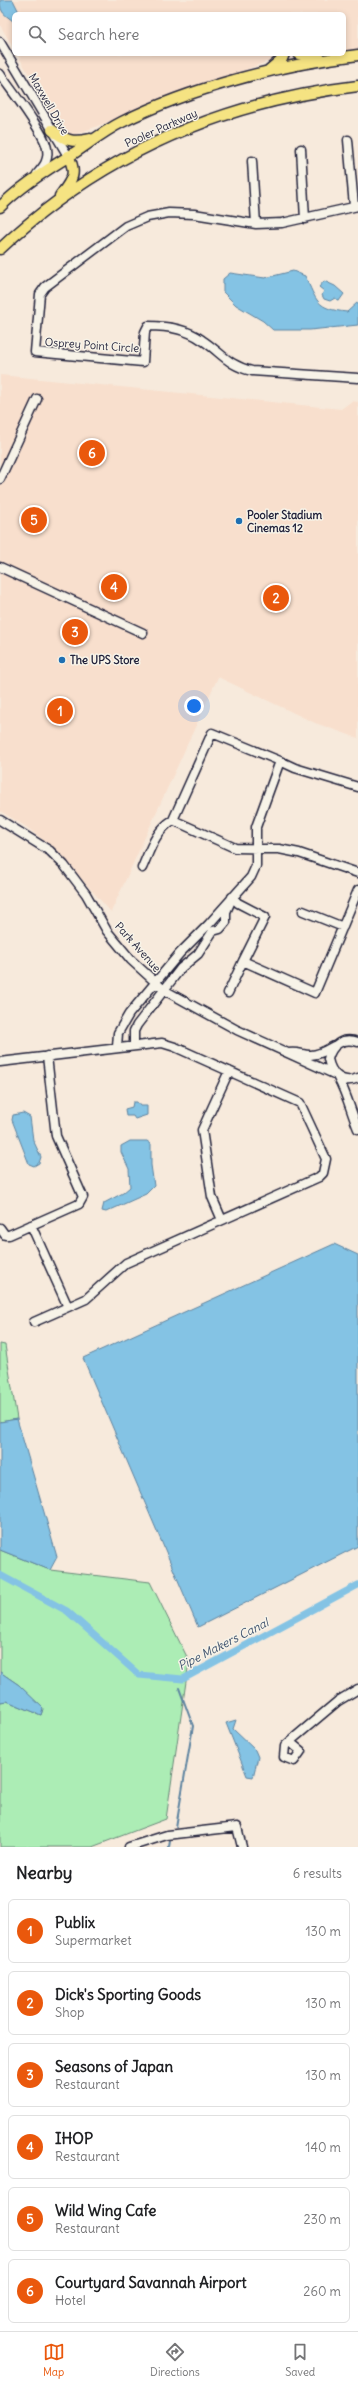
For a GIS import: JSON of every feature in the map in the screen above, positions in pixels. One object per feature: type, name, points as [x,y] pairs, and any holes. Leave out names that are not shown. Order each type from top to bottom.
[{"type":"main road","points":[[346,51],[358,49]]},
{"type":"main road","name":"Pooler Parkway","points":[[0,207],[33,178],[122,122],[162,104],[266,73],[358,55]]},
{"type":"main road","points":[[266,73],[282,59],[283,56]]},
{"type":"main road","name":"Pooler Parkway","points":[[0,249],[26,225],[56,201],[136,151],[217,116],[262,103],[358,86]]},
{"type":"main road","points":[[52,130],[69,141],[75,142],[98,137]]},
{"type":"main road","points":[[56,201],[73,174],[74,166],[68,156]]},
{"type":"street","name":"Maxwell Drive","points":[[1,47],[68,156]]},
{"type":"street","name":"Maxwell Drive","points":[[0,74],[41,135],[47,148],[45,164],[33,178]]},
{"type":"street","points":[[348,140],[356,206]]},
{"type":"street","points":[[301,149],[305,219]]},
{"type":"street","points":[[252,160],[256,224]]},
{"type":"street","name":"Osprey Point Circle","points":[[356,206],[305,219],[256,224],[194,214],[169,213],[147,217],[126,226],[45,287],[40,294],[35,352],[143,362],[145,332],[148,326],[155,326],[191,334],[201,339],[236,367],[252,372],[358,378]]},
{"type":"street","points":[[0,479],[37,399]]},
{"type":"street","points":[[0,567],[143,633]]},
{"type":"street","points":[[142,868],[155,837],[164,825],[173,820],[212,733],[295,768],[358,787]]},
{"type":"street","points":[[117,1047],[118,1033],[122,1024],[155,982],[251,877],[256,866],[256,827],[280,761]]},
{"type":"street","name":"Park Avenue","points":[[0,820],[50,851],[64,865],[86,894],[107,931],[131,960],[164,990],[237,1030],[336,1076]]},
{"type":"street","points":[[173,820],[235,848],[279,849],[299,853],[358,873]]},
{"type":"street","points":[[243,961],[316,993],[358,890]]},
{"type":"street","points":[[134,1046],[134,1031],[137,1025],[181,968],[198,954],[213,931],[220,929],[226,922],[226,912],[231,898]]},
{"type":"street","points":[[228,993],[265,917],[231,898]]},
{"type":"street","points":[[303,910],[343,927]]},
{"type":"street","name":"Park Avenue","points":[[289,1053],[297,1052],[310,1055],[323,1052],[335,1045],[350,1040],[358,1042]]},
{"type":"street","points":[[0,1062],[117,1047],[169,1044],[300,1103],[326,1159],[323,1173],[319,1177],[126,1263],[86,1299],[34,1322]]},
{"type":"street","points":[[335,1045],[328,1059],[348,1098],[358,1129]]},
{"type":"street","points":[[0,1228],[5,1235],[9,1235],[79,1204],[83,1197],[56,1136],[47,1056]]},
{"type":"street","points":[[222,1220],[212,1197],[202,1130],[229,1071]]},
{"type":"street","points":[[336,1076],[348,1081],[358,1078]]},
{"type":"street","points":[[31,1225],[68,1307]]},
{"type":"street","points":[[290,1742],[338,1701],[358,1689]]},
{"type":"street","points":[[129,1847],[167,1835],[237,1827],[242,1847]]},
{"type":"shaded area","points":[[0,0],[358,0],[358,50],[346,52],[346,12],[12,12],[12,46],[0,25]]},
{"type":"shaded area","points":[[18,56],[311,56],[266,62],[66,138]]},
{"type":"shaded area","points":[[0,375],[341,409],[352,401],[358,402],[358,738],[315,723],[218,677],[111,912],[54,848],[25,826],[0,811]]},
{"type":"green space","points":[[0,1344],[5,1345],[17,1419],[0,1422]]},
{"type":"green space","points":[[0,1550],[50,1570],[150,1582],[189,1661],[166,1819],[92,1847],[0,1847],[0,1702],[7,1701],[41,1715],[43,1709],[19,1685],[0,1672]]},
{"type":"water","points":[[0,0],[13,0],[19,12],[12,12],[12,20],[2,11]]},
{"type":"water","points":[[293,271],[305,276],[315,298],[323,306],[329,309],[347,312],[358,302],[358,325],[310,330],[273,330],[263,321],[236,305],[223,292],[223,279],[230,273],[265,278]]},
{"type":"water","points":[[324,281],[335,286],[344,294],[339,301],[335,298],[330,301],[324,299],[322,295],[324,291],[319,287]]},
{"type":"water","points":[[133,1102],[137,1102],[140,1106],[147,1106],[147,1115],[135,1119],[133,1116],[126,1116],[125,1109],[132,1107]]},
{"type":"water","points":[[23,1113],[30,1117],[33,1140],[41,1157],[39,1163],[34,1166],[29,1164],[12,1120],[13,1115]]},
{"type":"water","points":[[130,1141],[147,1141],[151,1144],[151,1165],[154,1186],[146,1194],[106,1212],[102,1211],[104,1203],[123,1193],[130,1187],[129,1169],[121,1152],[121,1146]]},
{"type":"water","points":[[334,1244],[358,1255],[358,1546],[198,1627],[83,1358]]},
{"type":"water","points":[[17,1419],[57,1557],[50,1570],[0,1550],[0,1422]]},
{"type":"water","points":[[0,1672],[19,1685],[43,1708],[41,1715],[7,1701],[0,1702]]},
{"type":"water","points":[[236,1720],[233,1729],[255,1750],[258,1757],[253,1777],[247,1776],[226,1723]]},
{"type":"waterway","name":"Pipe Makers Canal","points":[[0,1575],[67,1611],[139,1675],[183,1679],[358,1585]]},
{"type":"waterway","points":[[176,1827],[193,1726],[179,1688]]},
{"type":"waterway","points":[[169,1847],[170,1841]]},
{"type":"place","name":"Courtyard Savannah Airport","points":[[92,453]]},
{"type":"place","name":"Wild Wing Cafe","points":[[34,520]]},
{"type":"place","name":"Pooler Stadium Cinemas 12","points":[[239,521]]},
{"type":"place","name":"IHOP","points":[[114,587]]},
{"type":"place","name":"Dick's Sporting Goods","points":[[276,598]]},
{"type":"place","name":"Seasons of Japan","points":[[75,632]]},
{"type":"place","name":"The UPS Store","points":[[62,660]]},
{"type":"place","name":"Publix","points":[[60,711]]}]
